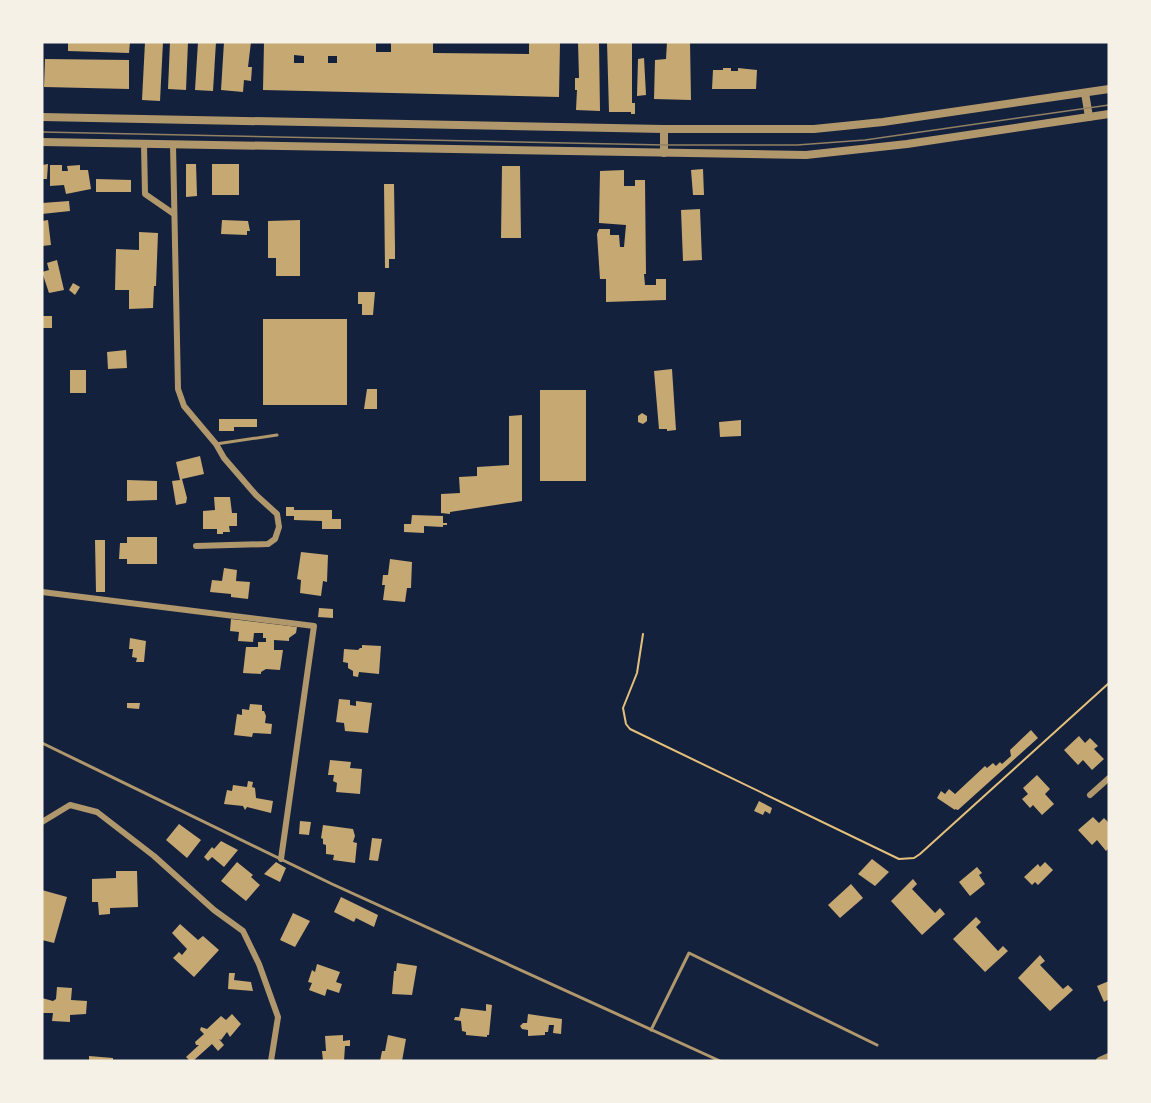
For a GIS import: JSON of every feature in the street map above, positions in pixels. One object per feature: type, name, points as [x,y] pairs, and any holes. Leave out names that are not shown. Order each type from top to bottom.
[{"type":"street","points":[[42,117],[790,130],[848,126],[1109,89]]},
{"type":"street","points":[[1085,93],[1089,117]]},
{"type":"street","points":[[42,142],[763,155],[836,153],[1109,114]]},
{"type":"street","points":[[664,129],[664,153]]},
{"type":"street","points":[[144,144],[145,194],[174,214]]},
{"type":"street","points":[[173,145],[178,389],[184,406],[216,444],[224,458],[256,495],[277,514],[279,527],[275,539],[268,544],[196,546]]},
{"type":"street","points":[[42,592],[314,626],[281,859]]},
{"type":"street","points":[[1090,795],[1109,778]]},
{"type":"street","points":[[42,822],[70,804],[97,812],[154,856],[214,910],[243,931],[259,964],[278,1017],[271,1061]]},
{"type":"street","points":[[1100,1061],[1109,1056]]},
{"type":"lane","points":[[216,444],[277,435]]},
{"type":"lane","points":[[42,743],[281,859],[720,1061]]},
{"type":"lane","points":[[651,1030],[688,953],[877,1045]]},
{"type":"path","points":[[643,634],[635,679],[623,708],[626,724],[630,729],[899,859],[914,858],[920,854],[1109,683]]},
{"type":"building","points":[[68,42],[130,42],[129,53],[68,51]]},
{"type":"building","points":[[145,42],[163,42],[160,101],[142,100]]},
{"type":"building","points":[[170,42],[188,42],[186,90],[168,89]]},
{"type":"building","points":[[198,42],[216,42],[213,91],[195,90]]},
{"type":"building","points":[[224,42],[251,42],[248,67],[252,67],[251,81],[244,80],[243,92],[221,90]]},
{"type":"building","points":[[264,42],[376,42],[376,52],[391,52],[391,42],[433,42],[433,53],[529,54],[529,42],[560,42],[559,97],[263,90]],"holes":[[[294,55],[304,56],[304,63],[294,63]],[[328,56],[337,56],[337,63],[328,63]]]},
{"type":"building","points":[[578,42],[599,42],[600,111],[576,110],[575,78],[579,78]]},
{"type":"building","points":[[607,42],[632,42],[632,103],[635,103],[635,114],[609,112]]},
{"type":"building","points":[[667,42],[690,42],[691,100],[654,99],[655,60],[666,59]]},
{"type":"building","points":[[644,58],[646,95],[637,96],[638,59]]},
{"type":"building","points":[[45,59],[129,60],[129,89],[44,87]]},
{"type":"building","points":[[723,68],[731,68],[731,71],[738,71],[738,68],[757,70],[756,89],[712,89],[713,70],[723,70]]},
{"type":"building","points":[[48,164],[47,179],[42,179],[42,165]]},
{"type":"building","points":[[186,164],[196,164],[197,196],[186,197]]},
{"type":"building","points":[[212,164],[239,164],[239,195],[212,195]]},
{"type":"building","points":[[50,165],[62,165],[62,171],[68,171],[67,166],[80,165],[80,170],[88,170],[91,189],[66,194],[64,185],[50,186]]},
{"type":"building","points":[[502,166],[520,166],[521,238],[501,238]]},
{"type":"building","points":[[703,169],[704,195],[693,195],[691,170]]},
{"type":"building","points":[[624,170],[624,186],[635,186],[635,180],[645,180],[645,285],[656,285],[656,279],[666,279],[666,300],[606,302],[606,279],[600,279],[597,234],[599,229],[610,229],[610,235],[619,235],[620,247],[624,247],[626,225],[599,223],[600,171]]},
{"type":"building","points":[[96,179],[131,180],[131,192],[96,192]]},
{"type":"building","points":[[384,184],[394,184],[395,259],[389,259],[389,268],[385,268]]},
{"type":"building","points":[[69,201],[70,211],[42,214],[42,203]]},
{"type":"building","points":[[700,209],[702,260],[683,261],[681,210]]},
{"type":"building","points":[[48,220],[51,245],[42,246],[42,221]]},
{"type":"building","points":[[222,220],[248,221],[250,231],[247,231],[247,235],[221,234]]},
{"type":"building","points":[[300,220],[300,276],[276,276],[276,258],[268,258],[268,221]]},
{"type":"building","points":[[139,232],[158,233],[156,286],[154,286],[153,308],[129,309],[129,290],[115,290],[116,249],[139,250]]},
{"type":"building","points":[[57,260],[64,290],[49,293],[42,272],[49,270],[47,263]]},
{"type":"building","points":[[73,283],[80,287],[75,295],[69,290]]},
{"type":"building","points":[[358,292],[375,292],[373,315],[362,315],[362,304],[358,304]]},
{"type":"building","points":[[42,316],[52,316],[52,328],[42,328]]},
{"type":"building","points":[[263,319],[347,319],[347,405],[263,405]]},
{"type":"building","points":[[126,350],[127,368],[108,369],[107,352]]},
{"type":"building","points":[[672,369],[676,430],[667,431],[667,429],[659,429],[654,371]]},
{"type":"building","points":[[70,370],[86,370],[86,393],[70,393]]},
{"type":"building","points":[[367,389],[377,389],[377,409],[364,409]]},
{"type":"building","points":[[540,390],[586,390],[586,481],[540,481]]},
{"type":"building","points":[[642,413],[647,416],[647,421],[643,424],[638,422],[638,416]]},
{"type":"building","points":[[522,415],[522,501],[450,512],[450,514],[441,513],[441,494],[460,493],[459,477],[477,476],[477,467],[509,465],[509,416]]},
{"type":"building","points":[[219,419],[257,419],[257,427],[234,427],[234,431],[219,431]]},
{"type":"building","points":[[741,420],[741,436],[720,437],[719,422]]},
{"type":"building","points":[[200,456],[204,474],[182,479],[187,498],[186,503],[176,505],[172,481],[180,480],[176,462]]},
{"type":"building","points":[[127,480],[157,481],[157,500],[127,501]]},
{"type":"building","points":[[214,497],[230,497],[232,513],[237,513],[237,526],[229,526],[230,532],[217,534],[217,529],[203,529],[203,511],[215,510]]},
{"type":"building","points":[[286,507],[294,507],[294,510],[332,510],[332,519],[341,519],[341,529],[322,529],[322,521],[294,520],[294,516],[286,516]]},
{"type":"building","points":[[412,515],[443,516],[443,523],[447,525],[443,527],[424,526],[424,533],[404,532],[404,524],[411,524]]},
{"type":"building","points":[[127,537],[157,537],[157,564],[127,564],[127,559],[119,559],[120,543],[127,543]]},
{"type":"building","points":[[95,540],[105,540],[105,592],[96,592]]},
{"type":"building","points":[[301,552],[328,555],[327,582],[323,581],[321,596],[300,593],[301,580],[297,579]]},
{"type":"building","points":[[390,559],[412,562],[411,588],[407,588],[405,602],[383,600],[385,585],[382,585],[383,575],[388,575]]},
{"type":"building","points":[[224,568],[237,570],[236,581],[250,582],[248,599],[231,597],[231,594],[210,592],[212,580],[222,581]]},
{"type":"building","points":[[319,608],[333,609],[333,618],[318,617]]},
{"type":"building","points":[[231,619],[297,627],[296,633],[289,638],[289,641],[274,640],[274,650],[283,650],[280,670],[266,669],[261,674],[243,673],[246,647],[258,647],[258,642],[266,642],[266,638],[263,638],[263,633],[254,633],[253,642],[238,641],[239,632],[230,631]]},
{"type":"building","points":[[130,638],[146,641],[144,662],[136,662],[137,658],[132,657],[133,649],[129,649]]},
{"type":"building","points":[[362,645],[381,646],[379,674],[359,672],[358,677],[353,676],[348,663],[343,662],[344,649],[358,650],[362,648]]},
{"type":"building","points":[[339,699],[350,700],[350,705],[356,706],[356,701],[372,703],[368,733],[345,731],[344,723],[336,722]]},
{"type":"building","points":[[127,703],[140,703],[139,709],[127,708]]},
{"type":"building","points":[[250,704],[262,705],[262,711],[266,716],[265,723],[272,724],[271,734],[253,733],[252,737],[234,735],[237,714],[242,715],[242,709],[249,710]]},
{"type":"building","points":[[1031,730],[1038,738],[958,810],[937,798],[941,791],[945,794],[949,789],[955,794],[985,766],[987,768],[993,763],[996,766],[1000,762],[1002,764],[1011,756],[1010,750]]},
{"type":"building","points":[[1079,736],[1085,743],[1090,738],[1098,746],[1094,749],[1104,759],[1092,770],[1083,760],[1078,765],[1064,750]]},
{"type":"building","points":[[330,760],[351,762],[350,768],[362,769],[360,794],[336,792],[337,783],[333,781],[334,775],[328,775]]},
{"type":"building","points":[[1037,775],[1050,789],[1045,794],[1054,804],[1042,815],[1033,805],[1030,808],[1022,799],[1028,794],[1023,788]]},
{"type":"building","points":[[248,781],[253,782],[252,787],[255,788],[256,798],[273,801],[271,813],[247,807],[245,810],[243,806],[224,804],[227,790],[232,791],[233,785],[247,787]]},
{"type":"building","points":[[759,801],[772,808],[770,814],[765,811],[763,815],[754,811]]},
{"type":"building","points":[[1093,817],[1099,823],[1104,818],[1109,823],[1109,848],[1106,851],[1097,840],[1092,845],[1078,830]]},
{"type":"building","points":[[300,821],[311,822],[309,835],[299,834]]},
{"type":"building","points":[[179,824],[201,840],[187,858],[166,840]]},
{"type":"building","points":[[323,825],[353,829],[355,836],[353,842],[357,843],[355,863],[333,860],[334,855],[326,854],[326,845],[323,844],[321,838]]},
{"type":"building","points":[[372,838],[382,839],[378,861],[369,860]]},
{"type":"building","points":[[221,841],[238,850],[224,867],[212,857],[208,861],[204,857]]},
{"type":"building","points":[[872,859],[889,872],[875,886],[858,874]]},
{"type":"building","points":[[237,862],[253,875],[251,877],[260,885],[246,901],[221,881]]},
{"type":"building","points":[[276,862],[286,868],[280,882],[264,874]]},
{"type":"building","points":[[1045,862],[1053,870],[1038,885],[1035,882],[1032,885],[1024,877],[1038,864],[1040,867]]},
{"type":"building","points":[[977,867],[982,873],[979,875],[985,884],[970,896],[959,882]]},
{"type":"building","points":[[116,871],[137,871],[138,907],[110,908],[110,914],[99,915],[98,902],[92,902],[92,879],[116,878]]},
{"type":"building","points":[[913,879],[917,884],[912,889],[935,913],[940,908],[945,914],[922,935],[891,901]]},
{"type":"building","points":[[851,884],[863,898],[840,918],[828,905]]},
{"type":"building","points":[[42,890],[67,897],[54,943],[42,940]]},
{"type":"building","points":[[341,897],[378,915],[374,927],[356,918],[354,922],[334,912]]},
{"type":"building","points":[[293,913],[310,921],[295,947],[280,940]]},
{"type":"building","points":[[976,917],[981,922],[976,927],[998,951],[1003,946],[1008,951],[985,972],[953,939]]},
{"type":"building","points":[[180,924],[198,940],[203,936],[219,950],[194,977],[173,958],[179,952],[182,955],[187,949],[172,933]]},
{"type":"building","points":[[1040,955],[1045,961],[1040,965],[1063,989],[1068,985],[1073,990],[1050,1011],[1018,978]]},
{"type":"building","points":[[397,963],[417,966],[412,995],[392,994]]},
{"type":"building","points":[[317,964],[340,972],[336,982],[342,984],[339,993],[327,989],[325,996],[309,990],[312,983],[308,982]]},
{"type":"building","points":[[229,973],[235,973],[234,980],[251,982],[253,991],[228,989]]},
{"type":"building","points":[[1109,981],[1109,999],[1104,1002],[1097,986]]},
{"type":"building","points":[[57,987],[72,988],[71,1000],[87,1001],[86,1014],[70,1015],[70,1022],[52,1021],[53,1013],[42,1013],[42,998],[53,1001],[56,999]]},
{"type":"building","points":[[486,1004],[492,1005],[489,1035],[487,1037],[466,1035],[466,1032],[462,1031],[461,1021],[454,1020],[455,1017],[459,1017],[461,1008],[486,1011]]},
{"type":"building","points":[[232,1014],[241,1024],[230,1037],[227,1032],[221,1040],[219,1039],[224,1045],[218,1051],[212,1044],[193,1061],[190,1061],[186,1057],[199,1045],[195,1042],[204,1034],[200,1030],[201,1027],[207,1029],[221,1016],[226,1020]]},
{"type":"building","points":[[528,1014],[562,1019],[561,1034],[553,1033],[554,1025],[549,1025],[545,1035],[528,1036],[528,1030],[520,1026],[527,1023]]},
{"type":"building","points":[[343,1035],[343,1041],[350,1040],[350,1046],[345,1046],[344,1061],[323,1061],[322,1051],[326,1051],[325,1036]]},
{"type":"building","points":[[388,1035],[406,1039],[402,1061],[380,1061],[382,1051],[385,1051]]},
{"type":"building","points":[[89,1056],[113,1058],[113,1061],[89,1061]]},
{"type":"tram line","points":[[42,132],[664,145],[797,145],[865,140],[1109,105]]}]
